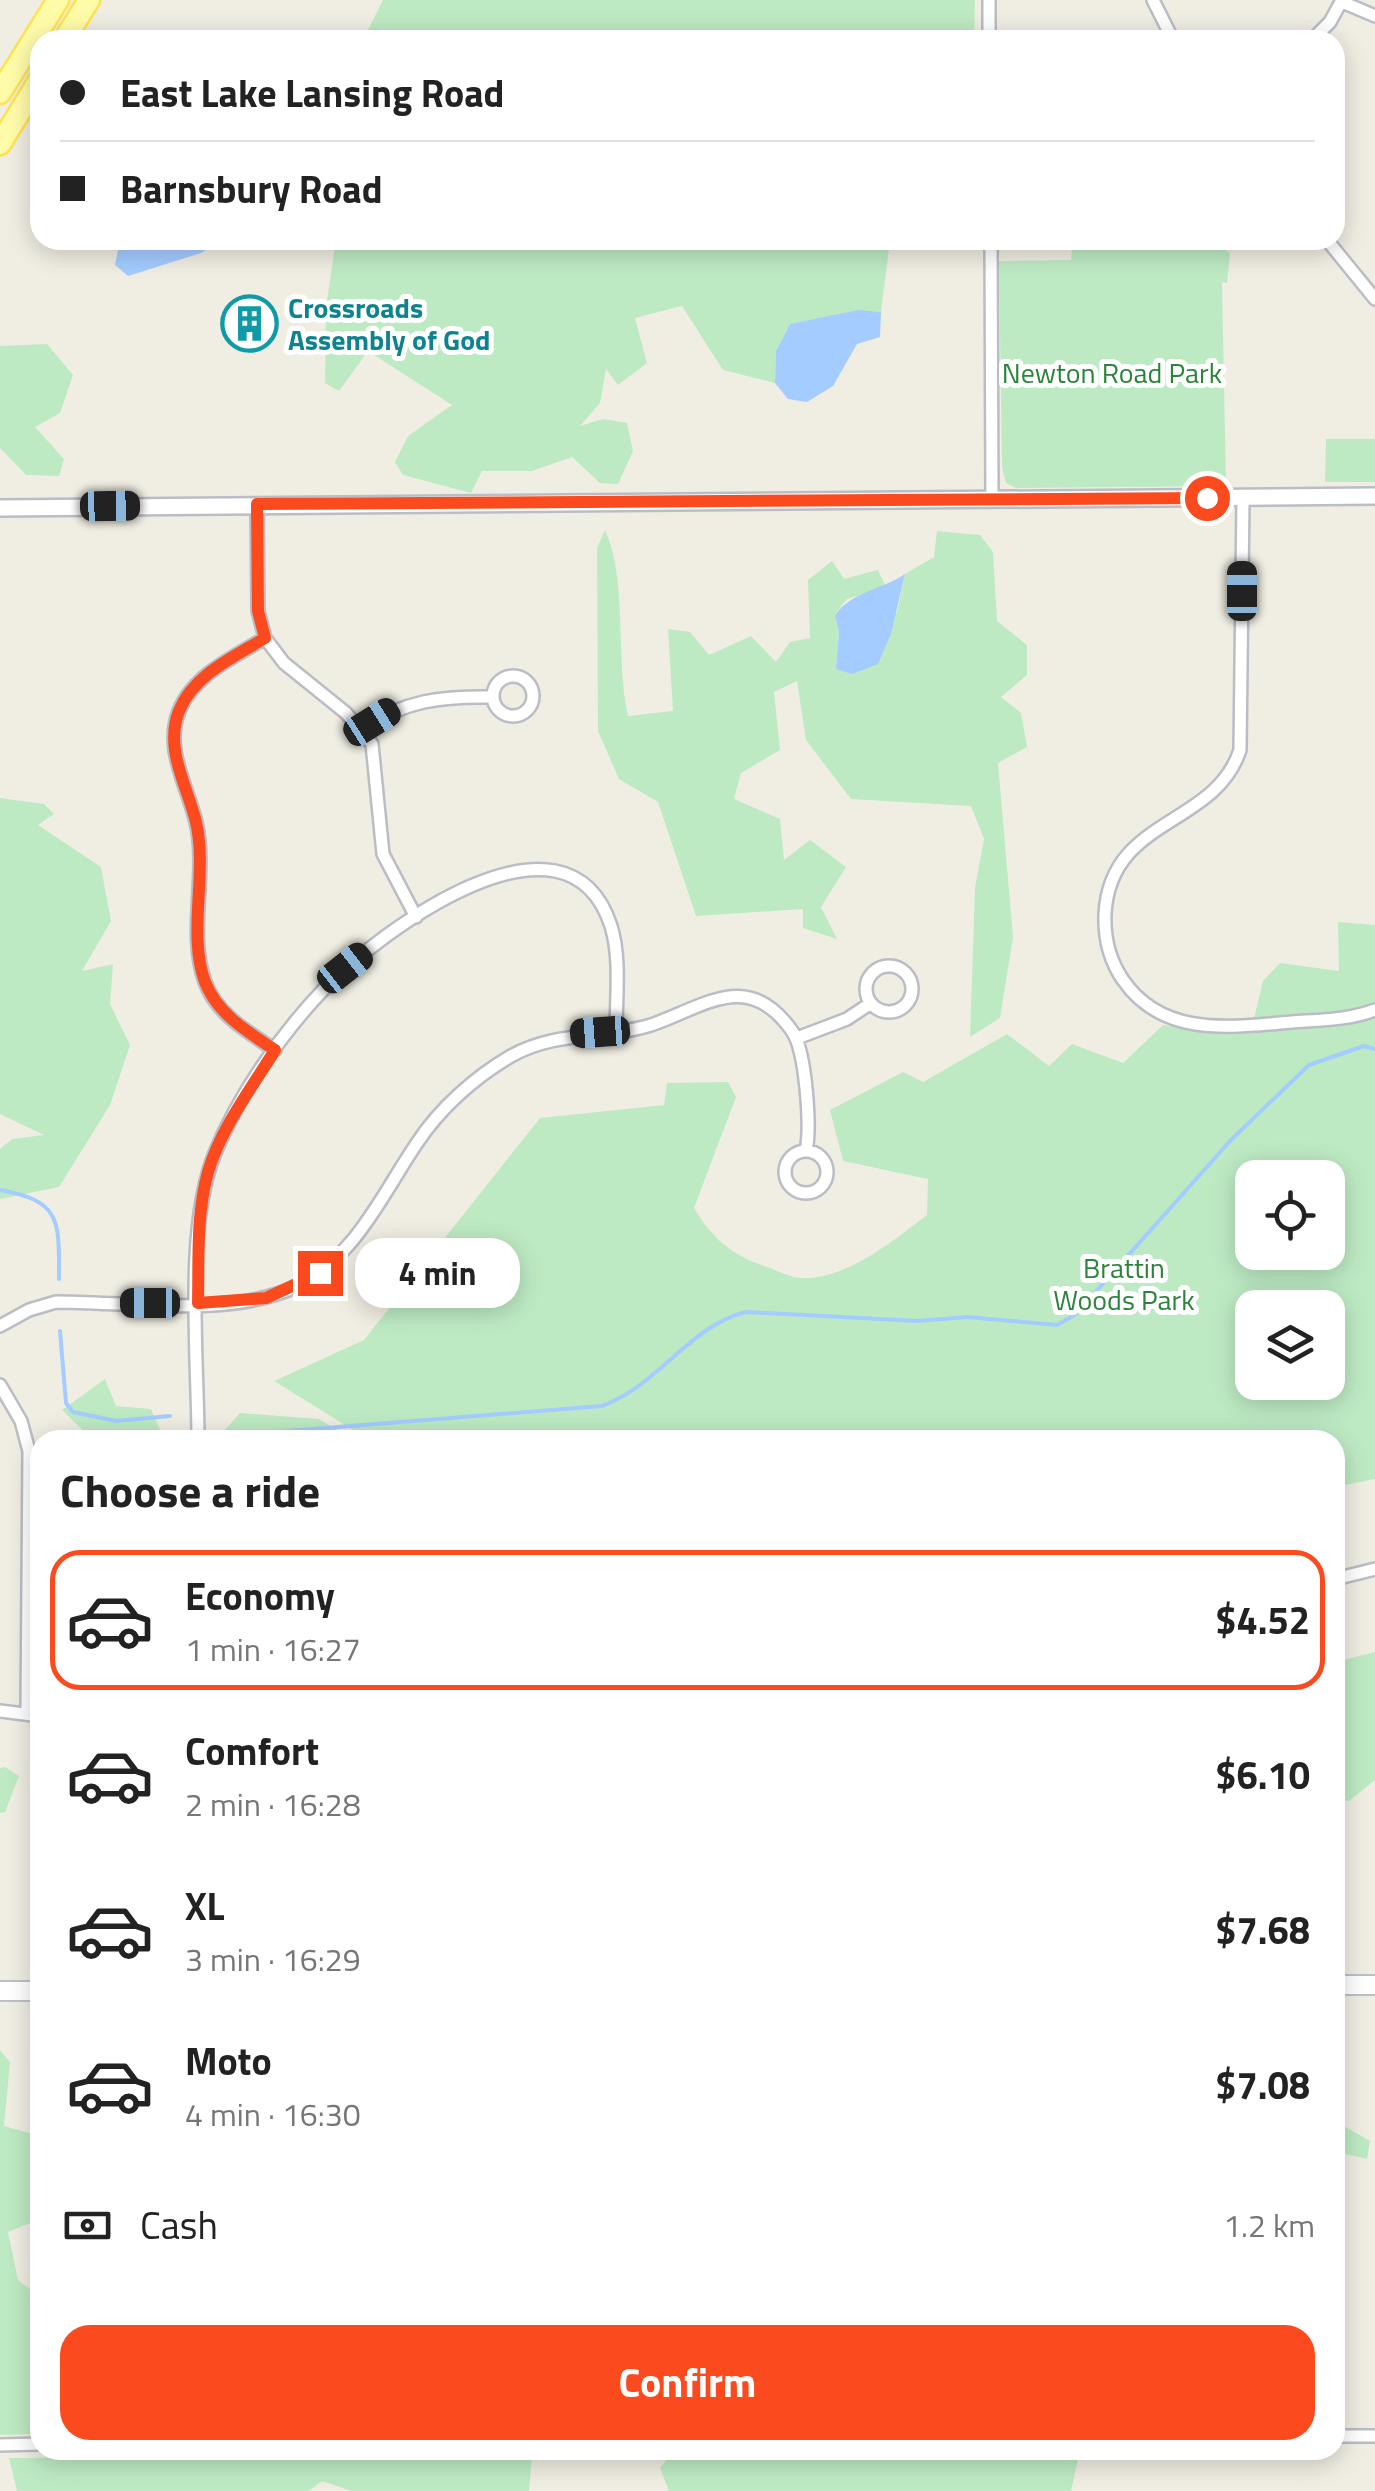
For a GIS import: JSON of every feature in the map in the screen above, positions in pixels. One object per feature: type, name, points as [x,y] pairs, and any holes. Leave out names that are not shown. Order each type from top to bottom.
[{"type":"main road","points":[[39,30],[58,0]]},
{"type":"main road","points":[[70,30],[89,0]]},
{"type":"main road","points":[[0,93],[30,45]]},
{"type":"main road","points":[[0,144],[30,95]]},
{"type":"main road","points":[[1345,1984],[1375,1985]]},
{"type":"main road","points":[[0,1991],[30,1991]]},
{"type":"street","points":[[989,0],[990,30]]},
{"type":"street","points":[[1154,0],[1168,30]]},
{"type":"street","points":[[1320,30],[1342,1],[1375,16]]},
{"type":"street","points":[[990,250],[992,500]]},
{"type":"street","points":[[1335,250],[1375,298]]},
{"type":"street","points":[[0,508],[1375,496]]},
{"type":"street","points":[[1243,498],[1240,750],[1227,778],[1213,793],[1143,836],[1126,855],[1106,900],[1109,951],[1137,996],[1184,1023],[1247,1026],[1351,1017],[1375,1010]]},
{"type":"street","points":[[257,504],[258,611],[265,638],[284,663],[363,729],[377,761],[383,854],[416,917]]},
{"type":"street","points":[[265,638],[196,684],[179,710],[174,740],[199,841],[205,982],[216,1003],[236,1024],[275,1050]]},
{"type":"street","points":[[363,729],[394,708],[420,700],[493,696]]},
{"type":"street","points":[[198,1430],[198,1236],[208,1171],[223,1134],[275,1050],[345,968],[416,917],[516,868],[540,867],[566,875],[602,906],[611,926],[616,1032]]},
{"type":"street","points":[[886,966],[908,974],[912,989],[903,1007],[890,1012],[871,1003],[866,988],[872,973],[886,966]]},
{"type":"street","points":[[0,1326],[29,1310],[56,1302],[198,1303],[266,1298],[320,1273],[358,1237],[418,1141],[471,1085],[536,1043],[566,1035],[650,1025],[700,1002],[736,996],[771,1009],[797,1038],[808,1132],[806,1150]]},
{"type":"street","points":[[797,1038],[848,1019],[871,1003]]},
{"type":"street","points":[[0,1385],[21,1420],[28,1450],[30,1556]]},
{"type":"street","points":[[1345,1577],[1375,1570]]},
{"type":"street","points":[[0,1711],[30,1714]]},
{"type":"street","points":[[1345,2436],[1375,2436]]},
{"type":"street","points":[[0,2444],[30,2444]]},
{"type":"green space","points":[[383,0],[975,0],[974,30],[368,30]]},
{"type":"green space","points":[[335,250],[889,250],[881,312],[858,311],[790,324],[776,351],[775,383],[723,370],[682,306],[635,318],[647,363],[618,385],[606,369],[600,403],[580,426],[603,419],[627,423],[633,451],[618,484],[600,483],[572,457],[532,471],[482,471],[471,493],[403,475],[395,462],[408,436],[452,405],[368,351],[339,391],[325,383],[326,307]]},
{"type":"green space","name":"Newton Road Park","points":[[1072,250],[1230,253],[1227,283],[1222,282],[1226,486],[1016,488],[1006,483],[1002,467],[999,261],[1071,260]]},
{"type":"green space","points":[[47,344],[73,375],[60,413],[35,427],[64,459],[59,476],[26,475],[0,448],[0,346]]},
{"type":"green space","points":[[1326,439],[1375,439],[1375,482],[1325,482]]},
{"type":"green space","points":[[605,530],[619,596],[628,716],[673,711],[668,629],[690,632],[709,655],[751,636],[776,662],[790,642],[810,638],[808,580],[832,561],[844,579],[878,570],[886,587],[847,599],[835,614],[839,632],[836,668],[897,612],[905,574],[934,557],[937,531],[980,535],[993,552],[997,621],[1027,645],[1027,675],[1001,697],[1021,713],[1027,747],[998,763],[1013,937],[1000,1018],[970,1037],[975,888],[984,839],[971,806],[851,799],[806,740],[797,681],[774,692],[780,750],[741,773],[734,799],[780,819],[784,860],[810,840],[846,867],[821,907],[837,939],[803,928],[803,909],[696,916],[658,802],[619,779],[598,731],[597,548]]},
{"type":"green space","points":[[0,798],[44,804],[54,814],[38,825],[101,867],[111,921],[82,971],[113,964],[110,1004],[130,1045],[110,1105],[59,1187],[0,1199],[0,1149],[12,1139],[44,1135],[0,1114]]},
{"type":"green space","name":"Brattin Woods Park","points":[[1338,922],[1375,925],[1375,1479],[1345,1485],[1345,1430],[353,1430],[274,1381],[364,1340],[540,1118],[664,1105],[667,1083],[728,1082],[736,1097],[694,1208],[715,1236],[741,1256],[793,1277],[819,1277],[869,1257],[927,1215],[928,1179],[843,1161],[830,1110],[903,1072],[923,1082],[1007,1034],[1049,1066],[1072,1044],[1123,1063],[1163,1025],[1207,1033],[1251,1031],[1263,981],[1280,963],[1339,971]]},
{"type":"green space","points":[[105,1379],[116,1406],[151,1409],[160,1430],[83,1430],[62,1410]]},
{"type":"green space","points":[[240,1413],[319,1419],[337,1430],[225,1430]]},
{"type":"green space","points":[[1375,1652],[1375,1780],[1349,1801],[1345,1800],[1345,1660]]},
{"type":"green space","points":[[0,1768],[19,1776],[5,1812],[0,1813]]},
{"type":"green space","points":[[0,2050],[10,2062],[4,2126],[30,2133],[30,2223],[8,2232],[18,2280],[30,2289],[30,2434],[0,2435]]},
{"type":"green space","points":[[1345,2127],[1370,2141],[1367,2159],[1345,2154]]},
{"type":"green space","points":[[9,2458],[532,2460],[529,2491],[351,2491],[322,2481],[309,2491],[17,2491]]},
{"type":"green space","points":[[666,2460],[1078,2460],[1071,2491],[669,2491],[660,2468]]},
{"type":"water","points":[[118,250],[206,250],[128,276],[115,265]]},
{"type":"water","points":[[858,310],[881,312],[880,337],[857,344],[833,386],[807,402],[788,399],[775,383],[776,351],[790,324]]},
{"type":"water","points":[[905,574],[891,634],[878,664],[852,674],[836,669],[839,632],[835,615],[850,600]]},
{"type":"waterway","points":[[301,1430],[602,1406],[640,1385],[708,1330],[746,1312],[917,1321],[967,1317],[1057,1325],[1076,1314],[1230,1141],[1309,1065],[1364,1046],[1375,1049]]},
{"type":"waterway","points":[[0,1190],[35,1200],[53,1217],[59,1242],[59,1279]]},
{"type":"waterway","points":[[60,1331],[66,1403],[73,1412],[116,1421],[170,1416]]},
{"type":"place","name":"Crossroads Assembly of God","points":[[249,324]]},
{"type":"route","points":[[320,1273],[266,1298],[198,1303],[198,1236],[208,1171],[223,1134],[275,1050],[236,1024],[216,1003],[205,982],[201,964],[199,841],[176,761],[175,723],[196,684],[265,638],[258,611],[257,504],[1207,498]]}]
